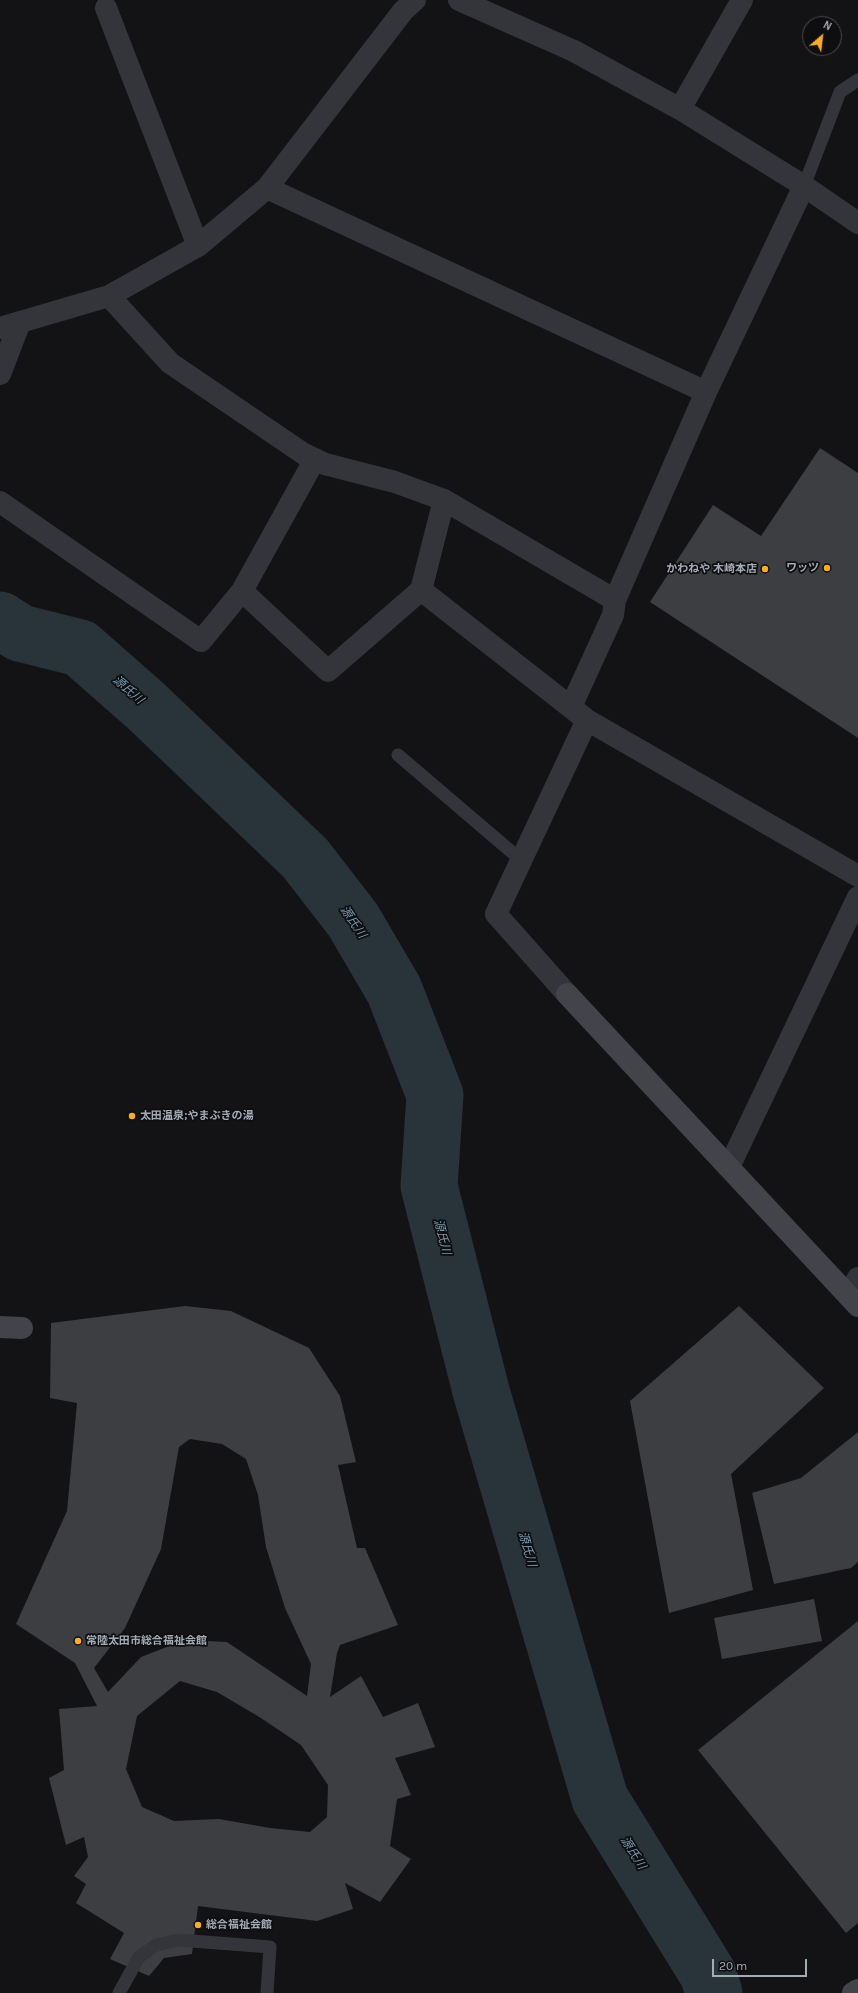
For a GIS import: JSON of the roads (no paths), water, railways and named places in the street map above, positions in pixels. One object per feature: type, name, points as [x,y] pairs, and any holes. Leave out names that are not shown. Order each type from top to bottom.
[{"type":"street","points":[[0,374],[10,325],[109,296],[198,246],[267,188],[403,11],[415,0]]},
{"type":"street","points":[[459,0],[574,51],[680,109],[804,186],[858,223]]},
{"type":"street","points":[[680,109],[742,0]]},
{"type":"street","points":[[106,8],[198,246]]},
{"type":"street","points":[[804,186],[706,392],[615,600],[613,615],[579,714],[521,860],[496,914],[567,994],[729,1167],[855,1293]]},
{"type":"street","points":[[267,188],[706,392]]},
{"type":"street","points":[[109,296],[170,363],[304,454],[326,464],[395,482],[444,500],[615,600]]},
{"type":"street","points":[[0,502],[201,641],[242,591],[316,459]]},
{"type":"street","points":[[242,591],[328,670],[421,590],[444,500]]},
{"type":"street","points":[[421,590],[579,714],[858,876]]},
{"type":"street","points":[[729,1167],[858,898]]},
{"type":"street","points":[[0,1327],[22,1328]]},
{"type":"street","points":[[852,1993],[858,1990]]},
{"type":"lane","points":[[804,186],[840,92],[858,80]]},
{"type":"lane","points":[[398,755],[521,860]]},
{"type":"lane","points":[[119,1993],[139,1957],[156,1945],[179,1940],[270,1947],[267,1993]]},
{"type":"waterway","name":"源氏川","points":[[0,620],[20,633],[80,648],[146,706],[305,858],[353,920],[394,990],[435,1095],[429,1186],[481,1391],[600,1799],[708,1974],[714,1993]]},
{"type":"place","name":"ワッツ","points":[[827,568]]},
{"type":"place","name":"かわねや 木崎本店","points":[[765,569]]},
{"type":"place","name":"太田温泉;やまぶきの湯","points":[[132,1116]]},
{"type":"place","name":"常陸太田市総合福祉会館","points":[[78,1641]]},
{"type":"place","name":"総合福祉会館","points":[[198,1925]]}]
